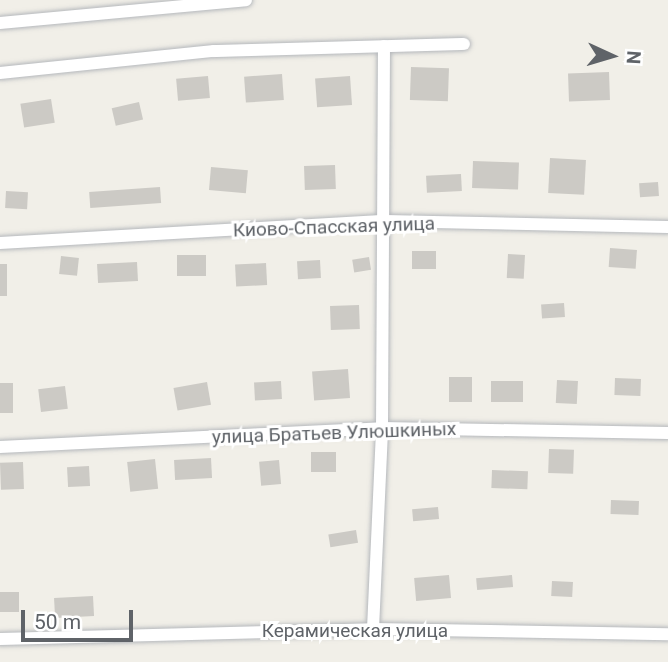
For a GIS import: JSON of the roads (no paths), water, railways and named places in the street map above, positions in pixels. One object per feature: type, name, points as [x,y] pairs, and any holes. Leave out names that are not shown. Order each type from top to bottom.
[{"type":"street","points":[[0,23],[246,0]]},
{"type":"street","points":[[0,73],[214,51],[464,44]]},
{"type":"street","points":[[373,629],[382,428],[384,46]]},
{"type":"street","name":"Киово-Спасская улица","points":[[0,243],[385,221],[668,228]]},
{"type":"street","name":"улица Братьев Улюшкиных","points":[[0,447],[382,428],[668,433]]},
{"type":"street","name":"Керамическая улица","points":[[0,639],[373,629],[668,634]]}]
